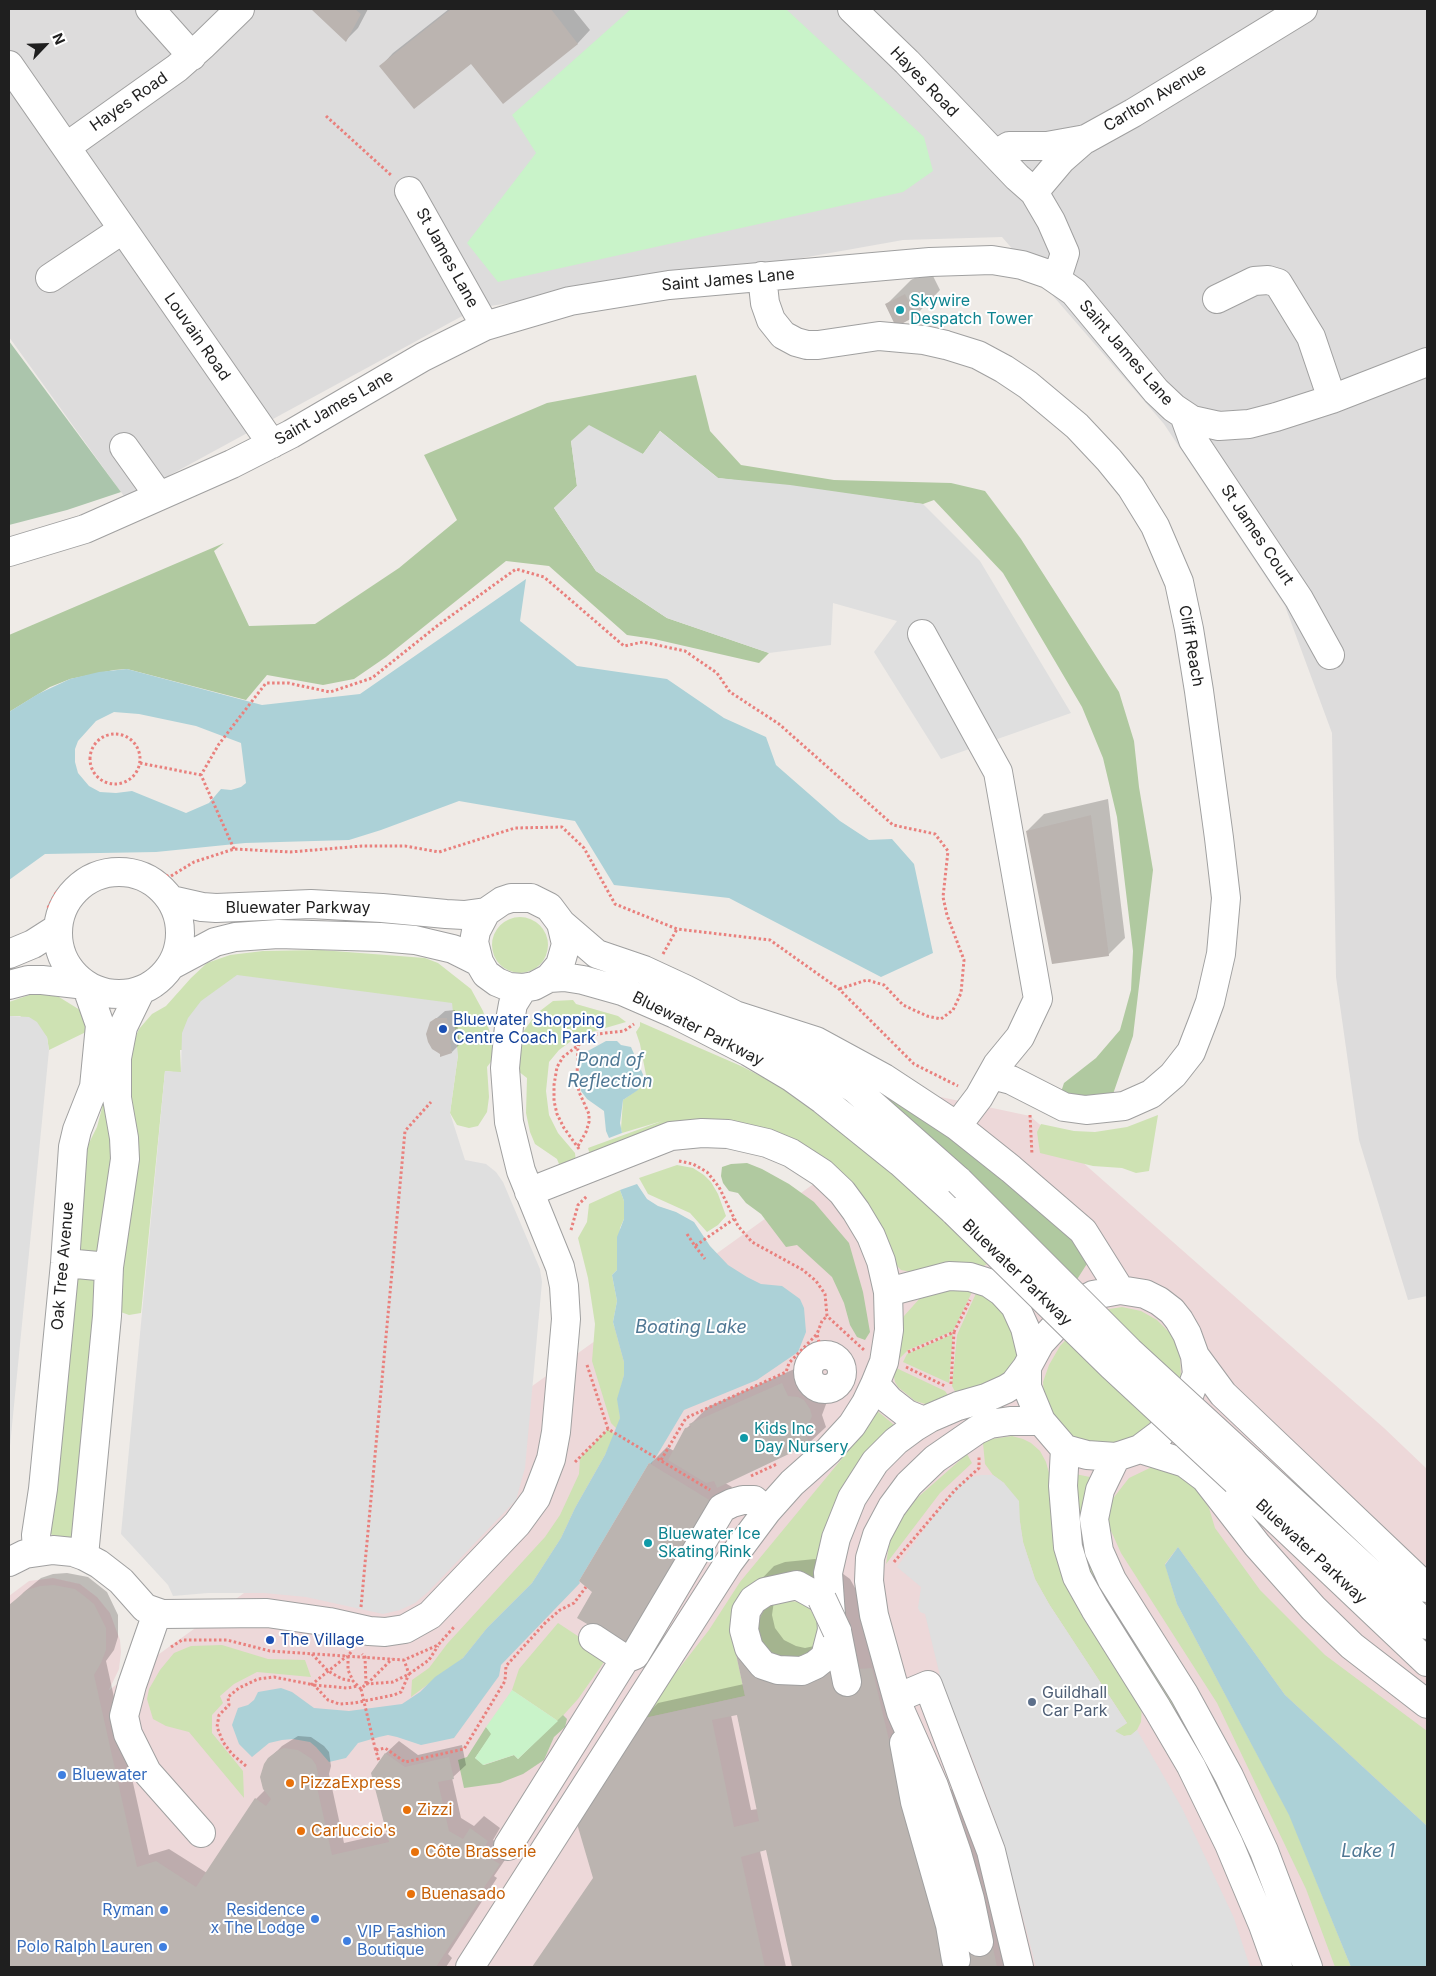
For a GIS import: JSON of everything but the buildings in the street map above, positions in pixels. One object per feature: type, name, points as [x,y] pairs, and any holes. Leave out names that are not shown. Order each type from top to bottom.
[{"type":"street","points":[[150,9],[192,56]]},
{"type":"street","name":"Hayes Road","points":[[66,147],[192,56],[240,9]]},
{"type":"street","name":"Hayes Road","points":[[852,9],[996,154]]},
{"type":"street","name":"Carlton Avenue","points":[[996,154],[1009,146],[1046,146],[1086,139],[1133,113],[1303,9]]},
{"type":"street","name":"Louvain Road","points":[[9,65],[272,444]]},
{"type":"street","points":[[1034,192],[1061,160],[1086,139]]},
{"type":"street","points":[[996,154],[1034,192],[1051,221],[1065,253],[1057,278]]},
{"type":"street","name":"St James Lane","points":[[409,191],[484,326]]},
{"type":"street","points":[[50,278],[122,230]]},
{"type":"street","name":"Saint James Lane","points":[[9,552],[85,529],[272,444],[423,357],[484,326],[570,301],[669,285],[930,262],[981,260],[1014,264],[1057,278],[1080,298],[1164,400],[1184,415],[1207,424],[1240,426],[1276,417],[1332,399],[1427,362]]},
{"type":"street","name":"Cliff Reach","points":[[762,276],[765,303],[773,324],[783,335],[796,342],[806,345],[818,345],[860,338],[892,336],[936,342],[978,355],[1028,385],[1077,426],[1131,487],[1155,526],[1179,582],[1190,629],[1226,898],[1224,940],[1220,963],[1210,1002],[1200,1029],[1190,1052],[1173,1075],[1151,1094],[1120,1107],[1086,1110],[1064,1107],[1011,1080],[992,1075]]},
{"type":"street","points":[[1217,299],[1254,281],[1268,280],[1278,283],[1311,337],[1332,399]]},
{"type":"street","name":"St James Court","points":[[1184,415],[1194,440],[1299,599],[1330,655]]},
{"type":"street","points":[[124,447],[159,496]]},
{"type":"street","points":[[922,634],[998,772],[1038,998],[1020,1037],[997,1065],[979,1097],[957,1126]]},
{"type":"street","points":[[9,954],[33,944],[61,912],[69,897],[81,885],[95,876],[111,872],[128,872],[143,876],[167,887],[178,916],[181,932],[179,949],[172,965],[164,976],[140,992],[112,995],[86,986],[42,980],[28,980],[9,985]]},
{"type":"street","name":"Bluewater Parkway","points":[[167,887],[202,907],[311,904],[382,908],[435,914],[464,915],[486,912]]},
{"type":"street","points":[[511,898],[531,898],[549,907],[561,923],[565,939],[564,955],[560,965],[549,978],[534,986],[523,988],[509,987],[496,982],[486,974],[478,962],[475,952],[475,936],[480,921],[486,912],[502,901],[511,898]]},
{"type":"street","points":[[51,922],[64,961],[73,974],[86,986]]},
{"type":"street","name":"Bluewater Parkway","points":[[561,923],[597,954],[644,970],[735,1015],[856,1089],[959,1181],[1129,1351],[1427,1662]]},
{"type":"street","name":"Bluewater Parkway","points":[[172,965],[215,942],[278,934],[343,935],[416,940],[453,949],[478,962]]},
{"type":"street","name":"Bluewater Parkway","points":[[549,978],[564,977],[583,980],[622,991],[675,1014],[749,1052],[824,1100],[900,1162],[1112,1366],[1244,1472],[1427,1625]]},
{"type":"street","name":"Oak Tree Avenue","points":[[37,1551],[36,1535],[43,1489],[65,1263],[73,1147],[77,1130],[94,1087],[97,1064],[100,1025],[86,986]]},
{"type":"street","points":[[9,1562],[37,1551],[59,1550],[84,1556],[107,1569],[121,1581],[145,1608],[157,1613],[173,1615],[228,1612],[267,1613],[329,1622],[357,1638],[375,1632],[401,1630],[416,1624],[430,1615],[524,1516],[536,1498],[546,1477],[556,1432],[566,1308],[560,1268],[520,1171],[512,1139],[505,1085],[509,1026],[513,1004],[523,988]]},
{"type":"street","points":[[84,1556],[107,1316],[109,1267],[125,1160],[124,1138],[116,1098],[117,1058],[122,1027],[140,992]]},
{"type":"street","points":[[735,1015],[816,1041],[884,1078],[957,1126],[1012,1169],[1083,1231],[1120,1290]]},
{"type":"street","points":[[470,1967],[729,1562],[767,1511],[792,1483],[828,1451],[850,1428],[881,1378],[889,1330],[888,1292],[881,1262],[871,1236],[849,1200],[822,1174],[802,1159],[778,1147],[748,1137],[728,1134],[682,1134],[584,1158],[529,1192]]},
{"type":"street","points":[[65,1263],[109,1267]]},
{"type":"street","points":[[888,1292],[949,1276],[963,1276],[980,1280],[994,1287],[1015,1306],[1025,1328],[1029,1362],[1027,1387],[1041,1421],[1065,1449],[1087,1455],[1128,1453],[1185,1463],[1204,1478],[1257,1545],[1313,1608],[1352,1646],[1427,1704]]},
{"type":"street","points":[[846,1682],[837,1631],[822,1599],[797,1585],[766,1592],[753,1600],[746,1611],[744,1630],[750,1648],[763,1665],[778,1670],[802,1671],[815,1665],[825,1657],[832,1630],[828,1573],[842,1520],[857,1488],[875,1462],[896,1441],[954,1398],[986,1398],[1014,1384],[1040,1343],[1076,1304],[1093,1295],[1120,1290],[1145,1294],[1159,1301],[1172,1311],[1183,1326],[1195,1356],[1223,1394],[1427,1588]]},
{"type":"street","points":[[818,1346],[839,1362],[842,1372],[841,1378],[835,1386],[881,1378]]},
{"type":"street","points":[[1195,1356],[1197,1374],[1188,1398],[1160,1434],[1128,1453],[1100,1490],[1094,1519],[1099,1551],[1112,1580],[1184,1694],[1229,1776],[1264,1850],[1308,1967]]},
{"type":"street","points":[[881,1378],[889,1400],[907,1414],[924,1421]]},
{"type":"street","points":[[979,1942],[970,1899],[957,1853],[874,1615],[869,1581],[870,1558],[877,1535],[909,1484],[947,1450],[981,1427],[1002,1421],[1041,1421]]},
{"type":"street","points":[[1065,1449],[1063,1486],[1068,1547],[1077,1577],[1095,1609],[1158,1708],[1190,1766],[1229,1844],[1263,1925],[1278,1967]]},
{"type":"street","points":[[508,1846],[625,1659],[635,1655],[722,1508],[732,1503],[754,1500],[767,1511]]},
{"type":"street","points":[[157,1613],[132,1684],[124,1716],[128,1734],[147,1772],[201,1833]]},
{"type":"street","points":[[593,1638],[625,1659]]},
{"type":"street","points":[[905,1702],[928,1685],[961,1798],[996,1866],[1019,1967]]},
{"type":"street","points":[[905,1702],[907,1764],[914,1802],[950,1925],[956,1960]]},
{"type":"path","points":[[326,116],[409,191]]},
{"type":"path","points":[[201,775],[219,744],[266,683],[288,683],[330,692],[372,678],[437,626],[516,569],[544,578],[624,646],[643,642],[685,651],[717,673],[730,692],[780,724],[893,825],[935,834],[948,851],[944,897],[948,915],[964,960],[961,993],[952,1010],[941,1019],[927,1016],[903,1005],[884,985],[867,980],[839,989]]},
{"type":"path","points":[[117,733],[132,740],[140,754],[140,763],[133,777],[118,784],[110,783],[102,780],[92,768],[91,751],[101,738],[108,734],[117,733]]},
{"type":"path","points":[[140,763],[201,775]]},
{"type":"path","points":[[201,775],[234,849]]},
{"type":"path","points":[[51,922],[56,893],[80,871],[103,862],[131,861],[167,887],[194,862],[234,849],[290,852],[362,846],[405,846],[438,852],[515,828],[562,827],[584,848],[615,904],[677,929],[770,940],[839,989],[914,1064],[961,1088]]},
{"type":"path","points":[[660,960],[677,929]]},
{"type":"path","points":[[584,1158],[557,1114],[554,1101],[554,1085],[557,1067],[563,1057],[578,1044],[597,1034],[624,1031],[634,1024]]},
{"type":"path","points":[[578,1044],[577,1078],[580,1092],[589,1114],[584,1158]]},
{"type":"path","points":[[313,1685],[348,1656],[357,1638],[405,1131],[431,1102]]},
{"type":"path","points":[[673,1161],[690,1163],[707,1172],[719,1186],[740,1229],[754,1244],[803,1270],[819,1284],[824,1291],[827,1316],[863,1350],[881,1378]]},
{"type":"path","points":[[695,1246],[734,1219]]},
{"type":"path","points":[[688,1234],[704,1259]]},
{"type":"path","points":[[954,1398],[954,1332],[980,1280]]},
{"type":"path","points":[[661,1460],[686,1418],[786,1372],[789,1363],[818,1346],[822,1321],[827,1316]]},
{"type":"path","points":[[881,1378],[907,1352],[954,1332]]},
{"type":"path","points":[[584,1356],[608,1429],[705,1488],[715,1491]]},
{"type":"path","points":[[881,1378],[944,1386],[954,1398]]},
{"type":"path","points":[[573,1456],[572,1465],[608,1429]]},
{"type":"path","points":[[889,1568],[955,1490],[979,1468],[978,1451],[973,1434]]},
{"type":"path","points":[[750,1477],[783,1461]]},
{"type":"path","points":[[376,1749],[385,1748],[405,1762],[464,1749],[504,1680],[506,1666],[546,1622],[560,1610],[574,1603],[586,1587]]},
{"type":"path","points":[[246,1766],[232,1754],[223,1742],[217,1727],[219,1716],[229,1705],[228,1697],[239,1688],[258,1679],[274,1677],[313,1685],[347,1688],[366,1684],[394,1682],[430,1660],[438,1645],[458,1623]]},
{"type":"path","points":[[357,1638],[365,1657],[366,1684]]},
{"type":"path","points":[[167,1650],[182,1640],[227,1640],[270,1651],[404,1660],[438,1645]]},
{"type":"path","points":[[312,1654],[328,1671],[342,1679],[353,1681]]},
{"type":"path","points":[[348,1656],[348,1670],[353,1681],[359,1687],[379,1761]]},
{"type":"path","points":[[366,1684],[392,1659]]},
{"type":"path","points":[[313,1685],[328,1700],[339,1704],[394,1695],[401,1692],[409,1674],[404,1660]]},
{"type":"shaded area","points":[[9,9],[1427,9],[1427,1296],[1408,1300],[1359,1140],[1336,977],[1332,733],[1285,606],[1164,424],[1002,237],[903,240],[785,261],[477,308],[126,499],[9,337]]},
{"type":"shaded area","points":[[589,425],[643,454],[660,431],[718,478],[790,485],[923,504],[980,561],[1071,713],[941,759],[874,652],[897,621],[833,603],[831,645],[769,653],[667,618],[596,571],[554,508],[577,486],[571,441]]},
{"type":"shaded area","points":[[237,975],[452,1003],[458,1055],[450,1113],[465,1160],[486,1164],[496,1172],[503,1182],[540,1269],[542,1282],[525,1468],[516,1500],[428,1592],[415,1603],[400,1610],[383,1614],[306,1597],[264,1593],[208,1593],[173,1596],[168,1585],[121,1534],[165,1071],[181,1072],[182,1033],[188,1018],[201,1001]]},
{"type":"shaded area","points":[[9,1016],[29,1017],[37,1022],[47,1037],[49,1050],[9,1456]]},
{"type":"shaded area","points":[[936,1096],[1030,1116],[1384,1428],[1427,1469],[1427,1967],[9,1967],[9,1596],[29,1581],[53,1578],[80,1584],[97,1597],[110,1613],[120,1640],[119,1669],[109,1690]]},
{"type":"shaded area","name":"Guildhall Car Park","points":[[993,1475],[1004,1483],[1019,1501],[1023,1542],[1035,1579],[1049,1604],[1127,1723],[1115,1731],[1124,1736],[1131,1735],[1137,1730],[1182,1808],[1234,1918],[1250,1967],[1036,1967],[1003,1841],[941,1680],[925,1614],[920,1612],[918,1608],[921,1587],[897,1567],[955,1487],[967,1478]]},
{"type":"green space","points":[[631,9],[787,10],[924,137],[933,171],[903,192],[498,282],[467,243],[536,153],[512,115]]},
{"type":"green space","points":[[9,341],[121,492],[67,510],[9,525]]},
{"type":"green space","points":[[696,375],[710,431],[741,465],[834,480],[951,483],[985,491],[1021,539],[1119,692],[1134,741],[1139,787],[1153,870],[1133,1036],[1112,1097],[1059,1098],[1064,1083],[1096,1058],[1120,1030],[1131,990],[1133,951],[1117,817],[1103,758],[1082,707],[1003,573],[934,500],[923,504],[718,478],[660,431],[643,454],[571,441],[577,486],[554,508],[596,571],[667,618],[769,653],[759,663],[654,639],[627,635],[549,566],[506,561],[386,657],[354,679],[323,685],[267,675],[246,700],[127,669],[114,670],[70,679],[50,687],[9,712],[9,635],[224,543],[214,551],[249,626],[315,624],[399,568],[457,520],[424,455],[547,403]]},
{"type":"green space","points":[[520,917],[531,919],[540,925],[546,934],[548,945],[546,956],[540,965],[531,971],[520,973],[509,971],[500,965],[494,956],[492,945],[494,934],[500,925],[509,919]]},
{"type":"green space","points":[[321,950],[425,958],[438,963],[471,989],[483,1011],[492,1039],[493,1059],[487,1067],[489,1097],[487,1112],[478,1126],[469,1128],[457,1125],[450,1113],[458,1055],[180,1050],[181,1073],[165,1071],[141,1313],[129,1315],[118,1311],[136,1156],[128,1109],[131,1047],[139,1029],[152,1014],[166,1006],[207,963],[230,955],[263,951]]},
{"type":"green space","points":[[38,992],[59,997],[80,1010],[90,1030],[49,1050],[47,1037],[20,1016],[9,1016],[9,1002]]},
{"type":"green space","points":[[573,1000],[576,1004],[618,1016],[626,1022],[578,1036],[559,1050],[549,1062],[546,1091],[549,1115],[558,1133],[575,1153],[576,1163],[559,1164],[557,1159],[535,1144],[530,1132],[526,1113],[527,1078],[518,1071],[517,1062],[523,1032],[536,1014],[553,1001]]},
{"type":"green space","points":[[640,1022],[741,1066],[774,1083],[831,1121],[911,1187],[989,1263],[980,1268],[911,1272],[901,1270],[897,1266],[875,1220],[782,1137],[590,1155],[588,1148],[662,1121],[622,1133],[623,1100],[640,1088],[646,1075],[636,1032]]},
{"type":"green space","points":[[866,1075],[1018,1183],[1090,1259],[1076,1281],[861,1079]]},
{"type":"green space","points":[[104,1080],[113,1151],[101,1262],[81,1259],[74,1244],[85,1151],[97,1127],[102,1108]]},
{"type":"green space","points":[[1158,1115],[1149,1171],[1136,1173],[1122,1168],[1093,1166],[1040,1153],[1037,1132],[1041,1124],[1074,1131],[1095,1132],[1127,1127]]},
{"type":"green space","points":[[747,1163],[789,1184],[814,1202],[849,1243],[863,1292],[870,1332],[865,1340],[857,1337],[850,1325],[844,1303],[832,1277],[797,1245],[786,1247],[761,1214],[746,1203],[738,1193],[729,1191],[723,1183],[721,1176],[722,1167],[731,1164]]},
{"type":"green space","points":[[677,1165],[693,1168],[704,1175],[718,1194],[726,1216],[718,1225],[707,1232],[690,1213],[648,1194],[639,1178]]},
{"type":"green space","points":[[620,1190],[624,1201],[624,1219],[620,1228],[617,1270],[612,1275],[617,1301],[613,1322],[624,1362],[624,1375],[618,1399],[620,1418],[617,1429],[611,1423],[592,1361],[595,1324],[588,1278],[578,1238],[587,1222],[589,1204]]},
{"type":"green space","points":[[78,1274],[94,1276],[97,1283],[76,1533],[70,1539],[59,1540],[51,1534],[47,1526],[73,1283]]},
{"type":"green space","points":[[936,1288],[973,1290],[953,1331],[908,1350],[898,1360],[900,1326],[904,1316],[921,1297]]},
{"type":"green space","points":[[978,1289],[1008,1311],[1017,1352],[1016,1360],[1012,1371],[959,1399],[952,1386],[957,1335]]},
{"type":"green space","points":[[1122,1307],[1141,1311],[1157,1320],[1172,1335],[1180,1355],[1181,1377],[1172,1397],[1139,1435],[1123,1443],[1103,1447],[1068,1436],[1052,1420],[1044,1399],[1043,1382],[1049,1365],[1060,1346],[1081,1324],[1103,1310]]},
{"type":"green space","points":[[953,1334],[949,1383],[903,1362],[907,1354]]},
{"type":"green space","points":[[892,1366],[945,1391],[952,1401],[929,1405],[915,1401],[898,1387],[895,1382]]},
{"type":"green space","points":[[875,1409],[899,1429],[825,1533],[814,1581],[730,1626],[745,1696],[640,1719],[709,1630],[740,1582],[840,1461]]},
{"type":"green space","points":[[608,1429],[615,1434],[605,1455],[575,1508],[561,1538],[532,1583],[487,1628],[463,1658],[411,1697],[412,1680],[429,1668],[447,1644],[545,1537],[560,1515],[579,1474],[580,1458]]},
{"type":"green space","points":[[1012,1436],[1031,1443],[1040,1451],[1046,1462],[1052,1484],[1142,1704],[1141,1722],[1137,1730],[1131,1735],[1124,1736],[1115,1731],[1127,1723],[1049,1604],[1035,1579],[1023,1542],[1020,1522],[1004,1483],[993,1475],[985,1464],[983,1443],[992,1439]]},
{"type":"green space","points":[[967,1454],[972,1463],[940,1493],[886,1564],[891,1533],[917,1498]]},
{"type":"green space","points":[[1156,1465],[1188,1477],[1209,1508],[1215,1528],[1260,1590],[1325,1655],[1427,1731],[1427,1826],[1285,1695],[1178,1547],[1165,1564],[1177,1604],[1290,1816],[1351,1967],[1335,1967],[1306,1889],[1217,1703],[1121,1553],[1107,1522],[1111,1501],[1129,1478]]},
{"type":"green space","points":[[1075,1474],[1090,1477],[1084,1497],[1083,1519],[1248,1840],[1298,1967],[1289,1967],[1102,1601],[1077,1547]]},
{"type":"green space","points":[[780,1600],[800,1602],[808,1607],[818,1620],[820,1637],[809,1656],[779,1663],[756,1639],[758,1620],[764,1610]]},
{"type":"green space","points":[[558,1623],[599,1650],[604,1662],[578,1699],[558,1721],[512,1690],[519,1669]]},
{"type":"green space","points":[[222,1645],[268,1659],[305,1660],[311,1677],[257,1672],[234,1684],[220,1696],[223,1703],[212,1715],[212,1733],[243,1771],[244,1798],[189,1732],[166,1726],[153,1719],[147,1699],[149,1689],[160,1670],[174,1653],[191,1646]]},
{"type":"green space","points":[[512,1690],[558,1721],[518,1759],[514,1755],[483,1765],[475,1758],[491,1734],[486,1727]]},
{"type":"green space","points":[[563,1715],[567,1719],[565,1727],[554,1737],[544,1760],[523,1774],[500,1783],[464,1788],[458,1760],[467,1757],[486,1727],[492,1734],[475,1758],[484,1765],[514,1755],[518,1759]]},
{"type":"water","points":[[526,579],[520,621],[577,666],[667,679],[724,718],[766,737],[776,765],[840,821],[869,840],[892,839],[914,864],[933,953],[881,977],[729,898],[614,885],[575,821],[459,801],[349,840],[245,843],[156,852],[45,854],[9,880],[9,712],[38,694],[70,679],[99,672],[127,669],[262,705],[360,694]],"holes":[[[114,712],[139,714],[196,726],[241,743],[246,783],[241,787],[231,790],[221,789],[209,803],[186,813],[132,791],[100,792],[89,786],[78,773],[75,762],[75,749],[78,741],[96,721]]]},
{"type":"water","name":"Pond of Reflection","points":[[606,1041],[617,1041],[621,1045],[631,1047],[645,1079],[638,1090],[623,1100],[620,1123],[622,1133],[609,1138],[606,1131],[604,1111],[587,1099],[581,1091],[579,1072],[583,1056],[586,1052]]},
{"type":"water","name":"Boating Lake","points":[[637,1184],[647,1199],[694,1222],[710,1246],[728,1265],[761,1284],[782,1286],[800,1299],[804,1308],[806,1332],[798,1352],[757,1380],[684,1410],[656,1457],[651,1464],[649,1463],[579,1581],[580,1583],[501,1665],[499,1676],[454,1738],[421,1745],[388,1735],[358,1743],[346,1758],[329,1762],[310,1742],[293,1739],[282,1740],[269,1743],[252,1757],[239,1744],[232,1725],[238,1708],[248,1705],[254,1700],[258,1692],[281,1688],[292,1692],[314,1708],[349,1711],[402,1704],[420,1692],[435,1677],[463,1658],[487,1628],[532,1583],[561,1538],[575,1508],[605,1455],[620,1418],[617,1399],[624,1375],[624,1362],[613,1322],[617,1301],[612,1275],[617,1270],[617,1237],[624,1219],[624,1201],[620,1190]]},
{"type":"water","name":"Lake 1","points":[[1178,1547],[1285,1695],[1427,1826],[1427,1967],[1351,1967],[1289,1815],[1177,1604],[1165,1565]]},
{"type":"place","name":"Skywire Despatch Tower","points":[[900,310]]},
{"type":"place","name":"Bluewater Shopping Centre Coach Park","points":[[443,1029]]},
{"type":"place","name":"Kids Inc Day Nursery","points":[[744,1438]]},
{"type":"place","name":"Bluewater Ice Skating Rink","points":[[648,1543]]},
{"type":"place","name":"The Village","points":[[270,1640]]},
{"type":"place","name":"Guildhall Car Park","points":[[1032,1702]]},
{"type":"place","name":"Bluewater","points":[[62,1775]]},
{"type":"place","name":"PizzaExpress","points":[[290,1783]]},
{"type":"place","name":"Zizzi","points":[[407,1810]]},
{"type":"place","name":"Carluccio's","points":[[301,1831]]},
{"type":"place","name":"Côte Brasserie","points":[[415,1852]]},
{"type":"place","name":"Buenasado","points":[[411,1894]]},
{"type":"place","name":"Ryman","points":[[164,1910]]},
{"type":"place","name":"Residence x The Lodge","points":[[315,1919]]},
{"type":"place","name":"VIP Fashion Boutique","points":[[347,1941]]},
{"type":"place","name":"Polo Ralph Lauren","points":[[163,1947]]}]
